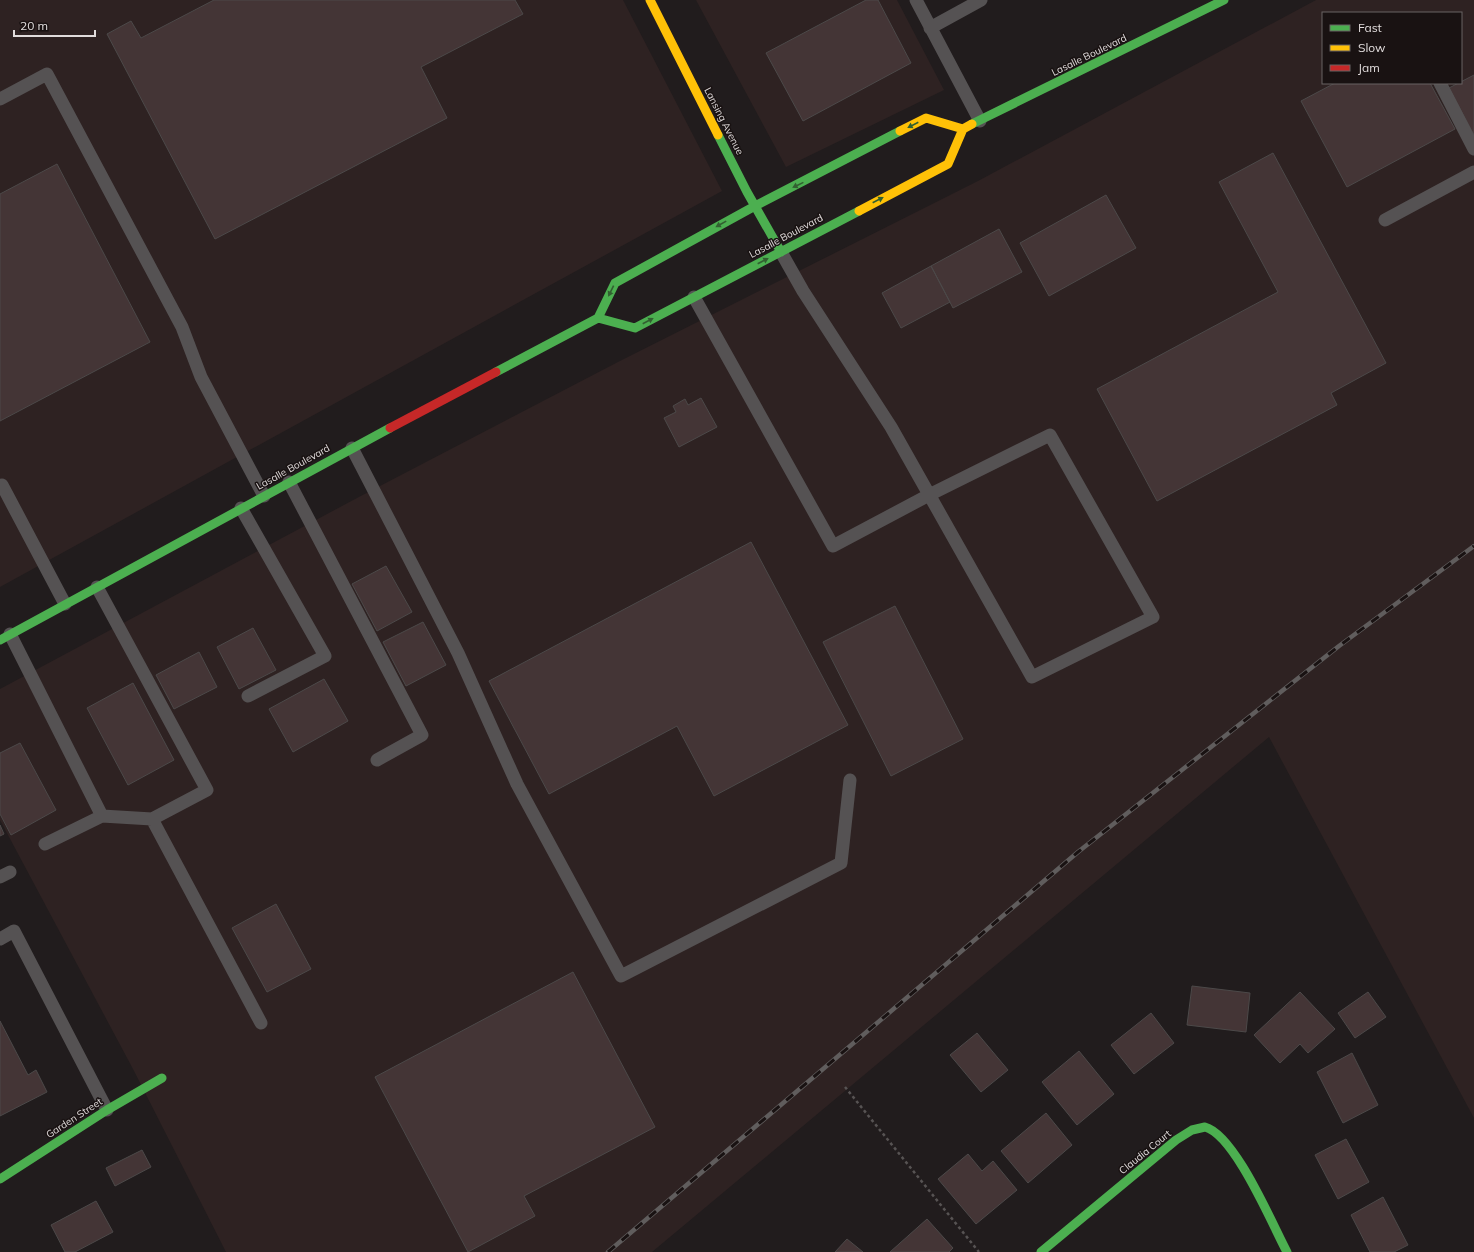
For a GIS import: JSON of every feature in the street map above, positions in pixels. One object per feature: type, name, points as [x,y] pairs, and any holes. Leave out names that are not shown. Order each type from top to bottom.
[{"type":"main road","name":"Lansing Avenue","points":[[650,0],[755,206],[781,252]]},
{"type":"main road","name":"Lasalle Boulevard","points":[[5,637],[352,448],[598,318],[635,328],[694,298],[948,164],[963,129],[1224,0]]},
{"type":"main road","points":[[598,318],[615,283],[755,206],[926,118],[963,129]]},
{"type":"main road","name":"Garden Street","points":[[0,1179],[107,1110],[162,1078]]},
{"type":"main road","name":"Claudia Court","points":[[1041,1252],[1176,1140],[1198,1127],[1209,1128],[1230,1146],[1287,1252]]},
{"type":"lane","points":[[916,0],[980,121]]},
{"type":"lane","points":[[930,28],[981,0]]},
{"type":"lane","points":[[0,99],[47,74],[182,327],[201,377],[264,496]]},
{"type":"lane","points":[[1441,84],[1474,149]]},
{"type":"lane","points":[[1385,220],[1474,172]]},
{"type":"lane","points":[[694,298],[833,546],[929,495],[1050,435],[1153,617],[1032,677],[929,495],[891,427],[803,291],[781,252]]},
{"type":"lane","points":[[352,448],[458,653],[518,784],[622,976],[841,863],[850,780]]},
{"type":"lane","points":[[289,482],[422,735],[377,760]]},
{"type":"lane","points":[[2,485],[65,604]]},
{"type":"lane","points":[[241,508],[325,656],[248,696]]},
{"type":"lane","points":[[45,844],[102,816],[152,819],[207,790],[97,587]]},
{"type":"lane","points":[[5,637],[102,816]]},
{"type":"lane","points":[[152,819],[261,1023]]},
{"type":"lane","points":[[0,939],[14,931],[107,1110]]},
{"type":"path","points":[[845,1087],[979,1252]]},
{"type":"shaded area","points":[[0,0],[623,0],[722,191],[0,587]]},
{"type":"shaded area","points":[[696,0],[897,0],[944,90],[786,167]]},
{"type":"shaded area","points":[[1316,0],[1474,0],[1474,1118],[1269,737],[652,1252],[226,1252],[133,1069],[0,820],[0,689],[357,498],[618,362],[978,181]]},
{"type":"building","points":[[214,0],[515,0],[523,14],[421,67],[447,118],[215,239],[107,34],[131,21],[141,38]]},
{"type":"building","points":[[866,0],[878,0],[911,63],[803,121],[766,53]]},
{"type":"building","points":[[1474,75],[1474,135],[1449,88],[1457,84],[1462,84],[1462,81]]},
{"type":"building","points":[[1333,84],[1431,84],[1455,129],[1347,187],[1301,101]]},
{"type":"building","points":[[1273,153],[1386,363],[1331,393],[1337,405],[1157,501],[1097,389],[1278,292],[1219,182]]},
{"type":"building","points":[[57,164],[150,342],[0,421],[0,194]]},
{"type":"building","points":[[1106,195],[1136,248],[1049,296],[1020,243]]},
{"type":"building","points":[[999,229],[1022,272],[953,308],[931,266]]},
{"type":"building","points":[[931,266],[950,302],[901,328],[882,293]]},
{"type":"building","points":[[701,398],[717,427],[679,447],[664,418],[676,412],[673,406],[685,399],[688,405]]},
{"type":"building","points":[[751,542],[848,725],[714,796],[677,726],[549,794],[489,681]]},
{"type":"building","points":[[386,566],[412,612],[377,631],[352,584]]},
{"type":"building","points":[[895,606],[963,739],[891,776],[823,642]]},
{"type":"building","points":[[423,622],[446,665],[406,686],[383,642]]},
{"type":"building","points":[[253,628],[276,670],[239,689],[217,647]]},
{"type":"building","points":[[199,652],[217,687],[174,709],[156,675]]},
{"type":"building","points":[[324,679],[348,721],[293,752],[269,709]]},
{"type":"building","points":[[133,683],[174,760],[128,785],[87,708]]},
{"type":"building","points":[[20,743],[56,810],[11,835],[0,814],[0,753]]},
{"type":"building","points":[[0,825],[4,834],[0,836]]},
{"type":"building","points":[[276,904],[311,969],[267,992],[232,928]]},
{"type":"building","points":[[573,972],[655,1127],[524,1196],[535,1216],[468,1252],[375,1077]]},
{"type":"building","points":[[1192,986],[1250,993],[1246,1032],[1187,1025]]},
{"type":"building","points":[[1300,992],[1335,1029],[1308,1053],[1300,1044],[1280,1063],[1254,1035]]},
{"type":"building","points":[[1368,992],[1386,1017],[1355,1038],[1338,1013]]},
{"type":"building","points":[[1151,1013],[1174,1043],[1134,1074],[1111,1045]]},
{"type":"building","points":[[0,1021],[28,1075],[36,1070],[47,1092],[0,1116]]},
{"type":"building","points":[[977,1033],[1008,1070],[981,1092],[950,1055]]},
{"type":"building","points":[[1079,1051],[1114,1094],[1077,1125],[1042,1082]]},
{"type":"building","points":[[1352,1053],[1378,1105],[1343,1123],[1317,1072]]},
{"type":"building","points":[[1046,1113],[1072,1145],[1028,1183],[1001,1151]]},
{"type":"building","points":[[1346,1139],[1369,1182],[1338,1199],[1315,1155]]},
{"type":"building","points":[[142,1150],[151,1167],[115,1186],[106,1168]]},
{"type":"building","points":[[968,1154],[982,1171],[993,1161],[1017,1190],[976,1224],[938,1179]]},
{"type":"building","points":[[1383,1197],[1408,1245],[1394,1252],[1370,1252],[1351,1215]]},
{"type":"building","points":[[96,1201],[113,1232],[75,1252],[65,1252],[51,1225]]},
{"type":"building","points":[[927,1219],[953,1248],[949,1252],[890,1252]]},
{"type":"building","points":[[847,1239],[863,1252],[835,1252]]},
{"type":"railway","points":[[608,1252],[1078,852],[1339,646],[1474,546]]},
{"type":"traffic: fast","points":[[972,124],[1224,0]]},
{"type":"traffic: fast","points":[[496,372],[598,318],[615,283],[755,206],[900,131]]},
{"type":"traffic: fast","points":[[718,135],[747,192],[781,252]]},
{"type":"traffic: fast","points":[[598,318],[635,328],[859,211]]},
{"type":"traffic: fast","points":[[0,640],[390,428]]},
{"type":"traffic: fast","points":[[0,1179],[107,1110],[162,1078]]},
{"type":"traffic: fast","points":[[1041,1252],[1176,1140],[1192,1130],[1205,1127],[1217,1134],[1240,1163],[1252,1182],[1287,1252]]},
{"type":"traffic: slow","points":[[650,0],[718,135]]},
{"type":"traffic: slow","points":[[900,131],[926,118],[963,129]]},
{"type":"traffic: slow","points":[[859,211],[948,164],[963,129],[972,124]]},
{"type":"traffic: jam","points":[[390,428],[496,372]]}]
